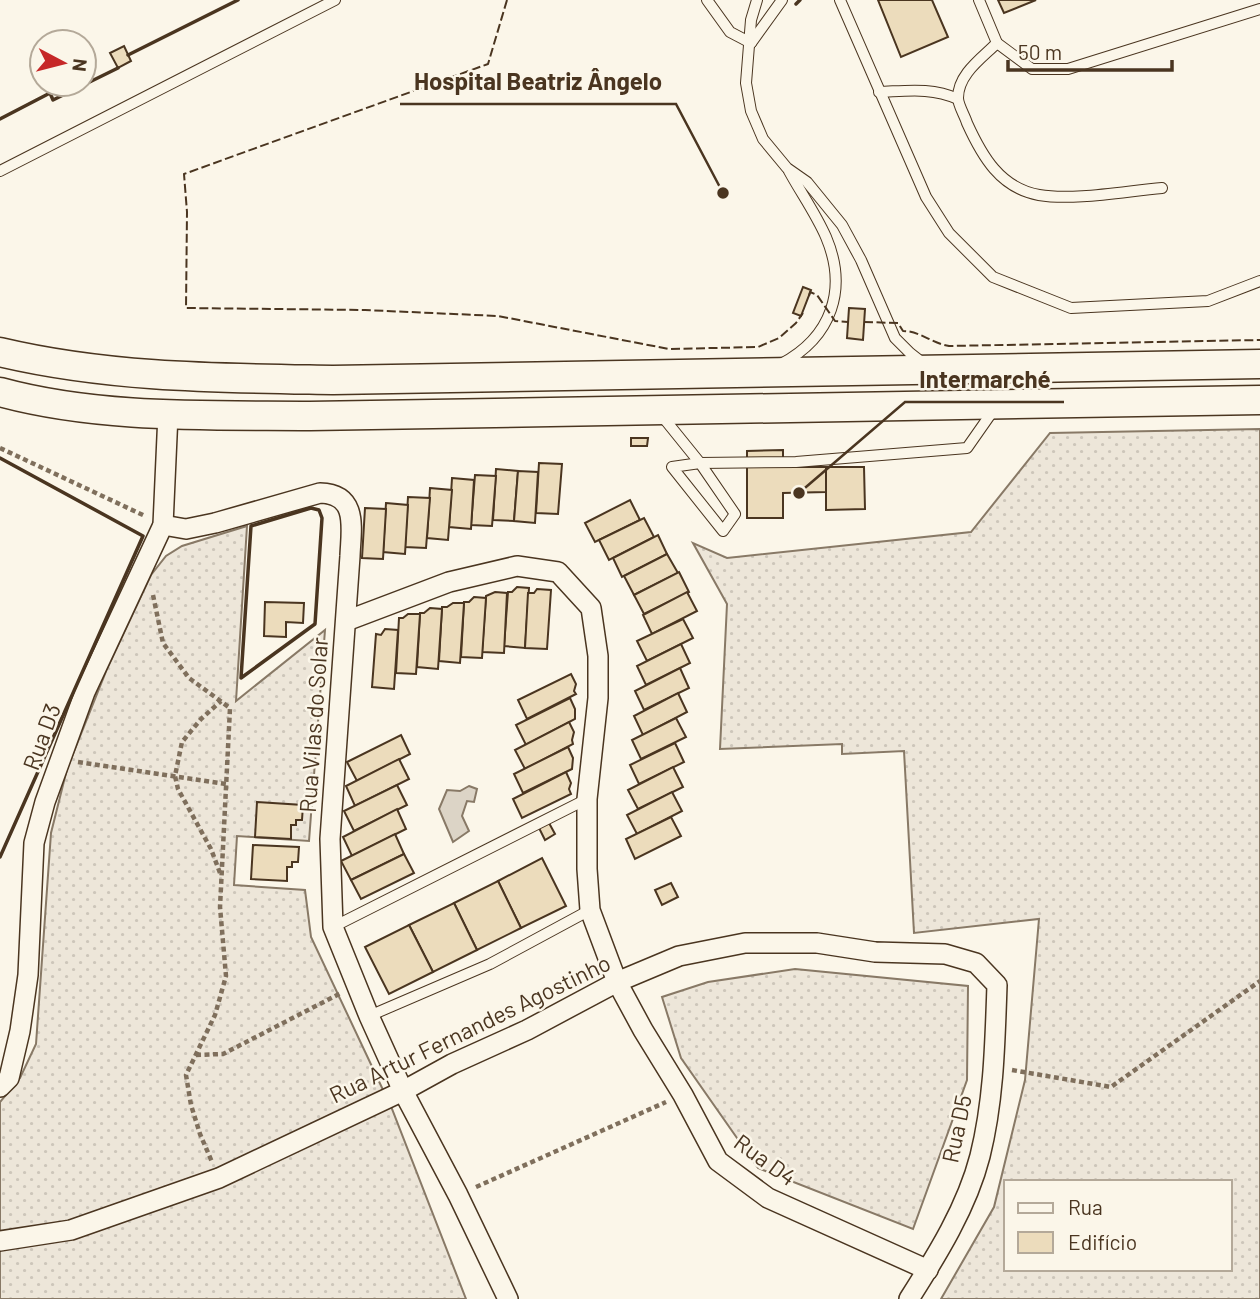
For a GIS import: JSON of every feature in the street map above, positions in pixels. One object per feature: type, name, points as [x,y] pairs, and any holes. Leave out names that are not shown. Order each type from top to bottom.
[{"type":"main road","points":[[0,352],[111,371],[197,378],[333,380],[1260,363]]},
{"type":"main road","points":[[0,392],[72,405],[168,414],[310,416],[1260,400]]},
{"type":"street","name":"Rua D3","points":[[0,1087],[9,1079],[20,1031],[28,975],[34,843],[45,802],[85,692],[163,525],[168,414]]},
{"type":"street","points":[[163,525],[186,529],[312,494],[333,493],[345,504],[352,522],[346,621]]},
{"type":"street","name":"Rua Vilas do Solar","points":[[403,1091],[333,927],[330,839],[346,621],[449,582],[517,566],[558,572],[591,608],[598,656],[598,698],[587,799],[587,869],[590,910],[617,982]]},
{"type":"street","name":"Rua Artur Fernandes Agostinho","points":[[0,1241],[71,1230],[219,1178],[403,1091],[617,982],[679,956],[745,943],[817,943],[875,952],[945,954],[976,963]]},
{"type":"street","name":"Rua D5","points":[[909,1299],[956,1221],[980,1156],[994,1067],[997,985],[976,963]]},
{"type":"street","name":"Rua D4","points":[[617,982],[718,1161],[768,1198],[928,1270]]},
{"type":"street","points":[[403,1091],[458,1195],[508,1299]]},
{"type":"lane","points":[[0,171],[335,0]]},
{"type":"lane","points":[[707,0],[730,32],[751,43]]},
{"type":"lane","points":[[757,0],[751,20],[746,83],[751,111],[763,139],[786,168],[825,234],[836,281],[833,307],[823,328],[798,355],[765,372]]},
{"type":"lane","points":[[751,43],[782,0]]},
{"type":"lane","points":[[840,0],[926,198],[948,233],[993,277],[1071,309],[1208,301],[1260,281]]},
{"type":"lane","points":[[979,0],[997,43],[1032,69],[1068,69],[1260,9]]},
{"type":"lane","points":[[997,43],[964,76],[958,99],[974,138],[988,163],[1002,179],[1019,190],[1040,196],[1162,188]]},
{"type":"lane","points":[[879,92],[927,89],[958,99]]},
{"type":"lane","points":[[786,168],[807,182],[850,239],[895,338],[923,363],[941,369]]},
{"type":"lane","points":[[657,410],[700,463],[735,514],[723,531],[672,467],[700,463],[796,462],[967,448],[998,404]]},
{"type":"lane","points":[[333,927],[587,799]]},
{"type":"lane","points":[[369,1016],[489,964],[590,910]]},
{"type":"path","points":[[0,448],[163,525]]},
{"type":"path","points":[[140,577],[154,596],[163,643],[189,678],[230,708],[220,907],[226,976],[215,1015],[186,1075],[200,1134],[219,1178]]},
{"type":"path","points":[[221,701],[182,742],[175,776],[178,789],[211,849],[221,877]]},
{"type":"path","points":[[60,759],[226,784]]},
{"type":"path","points":[[994,1067],[1111,1087],[1260,981]]},
{"type":"path","points":[[196,1055],[223,1055],[356,985]]},
{"type":"path","points":[[458,1195],[683,1095]]},
{"type":"shaded area","points":[[1260,429],[1260,1299],[941,1299],[994,1207],[1025,1080],[1039,919],[914,933],[904,751],[842,754],[842,744],[720,749],[727,604],[693,543],[727,558],[971,532],[1050,433]]},
{"type":"shaded area","points":[[247,526],[236,701],[325,630],[309,841],[237,836],[234,885],[305,890],[311,937],[392,1109],[466,1299],[0,1299],[0,1102],[20,1078],[36,1044],[51,833],[67,769],[107,669],[151,575],[166,556],[182,546]]},
{"type":"shaded area","points":[[469,786],[477,789],[474,802],[467,801],[462,816],[469,831],[453,842],[439,809],[447,790],[460,791]]},
{"type":"shaded area","points":[[795,969],[968,986],[967,1080],[913,1229],[758,1168],[681,1058],[662,997],[708,982]]},
{"type":"building","points":[[878,0],[932,0],[948,37],[901,57]]},
{"type":"building","points":[[998,0],[1036,0],[1004,13]]},
{"type":"building","points":[[124,46],[131,61],[118,68],[110,53]]},
{"type":"building","points":[[803,287],[811,290],[801,316],[793,313]]},
{"type":"building","points":[[849,308],[865,309],[863,340],[847,338]]},
{"type":"building","points":[[631,438],[648,438],[647,446],[631,446]]},
{"type":"building","points":[[783,450],[783,467],[826,467],[826,492],[783,493],[783,518],[747,518],[747,451]]},
{"type":"building","points":[[539,463],[562,464],[558,514],[536,513]]},
{"type":"building","points":[[826,467],[864,467],[865,509],[826,510]]},
{"type":"building","points":[[496,469],[518,471],[514,521],[493,520]]},
{"type":"building","points":[[518,471],[538,472],[535,523],[514,521]]},
{"type":"building","points":[[475,475],[496,476],[492,526],[471,525]]},
{"type":"building","points":[[452,478],[474,480],[471,529],[449,527]]},
{"type":"building","points":[[430,488],[452,490],[448,540],[427,538]]},
{"type":"building","points":[[408,497],[430,498],[426,548],[405,547]]},
{"type":"building","points":[[630,500],[640,520],[595,542],[585,523]]},
{"type":"building","points":[[386,503],[408,505],[405,554],[383,552]]},
{"type":"building","points":[[365,508],[386,509],[383,559],[362,558]]},
{"type":"building","points":[[644,518],[654,537],[609,560],[599,540]]},
{"type":"building","points":[[658,535],[667,554],[622,577],[613,558]]},
{"type":"building","points":[[667,554],[678,573],[634,595],[624,576]]},
{"type":"building","points":[[679,572],[689,592],[644,614],[634,595]]},
{"type":"building","points":[[517,587],[529,588],[525,648],[504,646],[508,592]]},
{"type":"building","points":[[537,589],[551,590],[547,649],[525,648],[528,593],[534,593]]},
{"type":"building","points":[[495,592],[507,593],[504,653],[482,652],[486,596]]},
{"type":"building","points":[[687,592],[697,611],[652,634],[643,615]]},
{"type":"building","points":[[474,597],[486,598],[482,658],[461,657],[464,602],[469,602]]},
{"type":"building","points":[[265,602],[304,603],[303,623],[286,622],[286,637],[264,636]]},
{"type":"building","points":[[464,603],[460,663],[439,661],[442,607]]},
{"type":"building","points":[[430,608],[442,609],[438,669],[417,667],[420,613]]},
{"type":"building","points":[[408,614],[420,614],[416,674],[396,673],[399,618]]},
{"type":"building","points":[[683,619],[693,638],[647,661],[637,641]]},
{"type":"building","points":[[385,629],[398,630],[394,689],[372,687],[376,634],[381,635]]},
{"type":"building","points":[[681,644],[690,663],[646,685],[637,666]]},
{"type":"building","points":[[680,668],[689,688],[644,710],[635,691]]},
{"type":"building","points":[[571,674],[576,684],[576,694],[527,719],[518,700]]},
{"type":"building","points":[[678,693],[687,712],[643,735],[634,716]]},
{"type":"building","points":[[570,698],[575,709],[575,719],[526,745],[516,725]]},
{"type":"building","points":[[676,718],[686,737],[641,759],[632,740]]},
{"type":"building","points":[[569,722],[574,732],[573,744],[525,769],[515,750]]},
{"type":"building","points":[[401,735],[410,754],[357,781],[347,762]]},
{"type":"building","points":[[675,743],[684,762],[639,784],[630,765]]},
{"type":"building","points":[[568,747],[573,758],[572,769],[523,793],[514,774]]},
{"type":"building","points":[[399,759],[409,779],[355,806],[346,786]]},
{"type":"building","points":[[673,767],[683,787],[638,809],[628,790]]},
{"type":"building","points":[[566,772],[571,783],[571,794],[522,818],[513,799]]},
{"type":"building","points":[[397,785],[407,805],[354,831],[344,811]]},
{"type":"building","points":[[672,792],[682,811],[637,834],[627,815]]},
{"type":"building","points":[[257,802],[303,805],[302,820],[296,820],[296,825],[291,825],[291,839],[255,837]]},
{"type":"building","points":[[397,809],[406,829],[352,856],[343,837]]},
{"type":"building","points":[[671,817],[681,836],[635,859],[626,839]]},
{"type":"building","points":[[549,823],[555,834],[545,840],[539,828]]},
{"type":"building","points":[[395,834],[404,854],[351,880],[341,861]]},
{"type":"building","points":[[253,845],[299,847],[298,862],[292,862],[292,867],[287,867],[287,881],[251,879]]},
{"type":"building","points":[[404,854],[414,873],[361,899],[351,880]]},
{"type":"building","points":[[542,858],[566,906],[521,928],[498,881]]},
{"type":"building","points":[[498,881],[521,928],[477,950],[454,903]]},
{"type":"building","points":[[671,883],[678,897],[662,905],[655,890]]},
{"type":"building","points":[[454,903],[477,950],[433,972],[409,925]]},
{"type":"building","points":[[409,925],[433,972],[389,994],[365,947]]},
{"type":"fence","points":[[507,0],[488,64],[184,174],[187,212],[186,308],[365,310],[498,316],[669,349],[758,347],[779,338],[803,313]]},
{"type":"fence","points":[[809,296],[810,292],[817,295],[835,321],[848,322]]},
{"type":"fence","points":[[864,322],[898,323],[903,331],[949,346],[1260,340]]},
{"type":"wall","points":[[128,55],[238,0]]},
{"type":"wall","points":[[796,4],[800,0]]},
{"type":"wall","points":[[0,119],[50,93],[53,100],[118,68]]},
{"type":"wall","points":[[0,458],[143,536],[0,857]]},
{"type":"wall","points":[[311,508],[319,510],[322,518],[315,624],[241,678],[251,526],[311,508]]},
{"type":"place","name":"Hospital Beatriz Ângelo","points":[[723,193]]},
{"type":"place","name":"Intermarché","points":[[799,493]]}]
